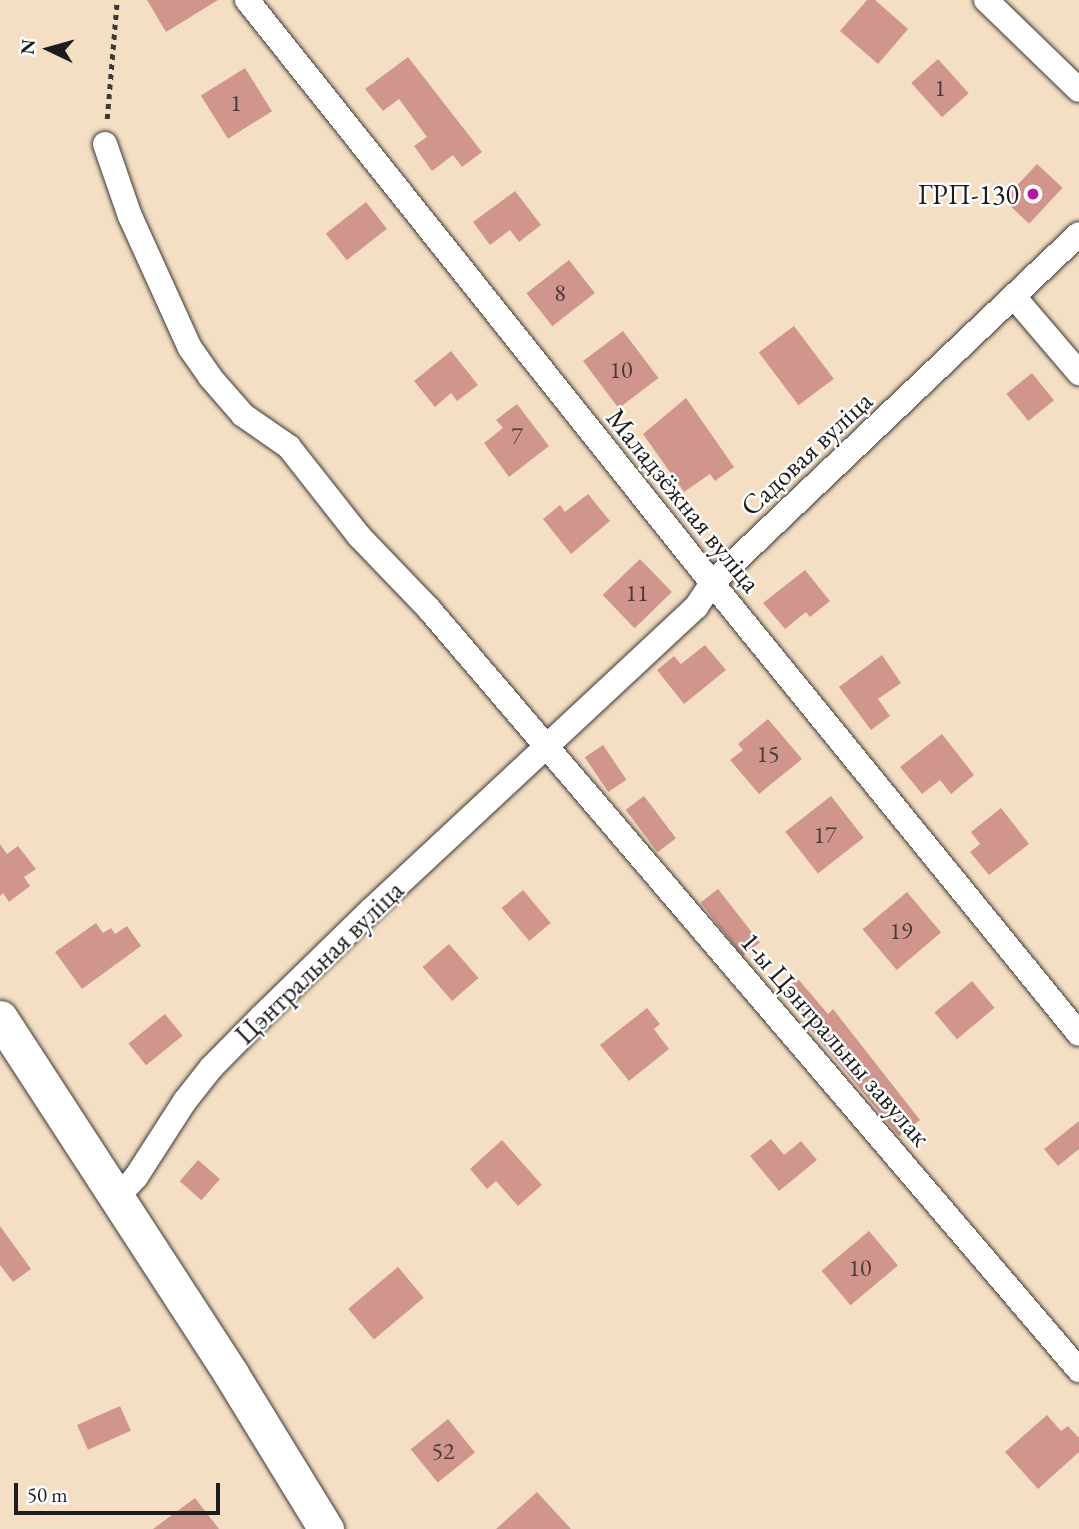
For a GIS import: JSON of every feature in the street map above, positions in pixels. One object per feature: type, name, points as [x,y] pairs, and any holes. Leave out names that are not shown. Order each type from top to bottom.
[{"type":"street","name":"Маладзёжная вуліца","points":[[247,0],[712,583],[1079,1034]]},
{"type":"street","points":[[986,0],[1079,90]]},
{"type":"street","name":"1-ы Цэнтральны завулак","points":[[105,144],[130,216],[190,348],[210,377],[243,415],[289,447],[359,536],[429,610],[1079,1370]]},
{"type":"street","name":"Садовая вуліца","points":[[547,748],[696,607],[712,583],[1015,298],[1079,234]]},
{"type":"street","points":[[1015,298],[1079,373]]},
{"type":"street","name":"Цэнтральная вуліца","points":[[117,1199],[136,1177],[185,1101],[211,1068],[372,909],[547,748]]},
{"type":"street","points":[[0,1018],[326,1529]]},
{"type":"path","points":[[105,144],[117,0]]},
{"type":"building","points":[[147,0],[218,0],[166,32]]},
{"type":"building","points":[[867,0],[875,0],[908,29],[878,64],[840,31]]},
{"type":"building","points":[[408,57],[482,152],[462,167],[453,155],[432,171],[414,146],[427,137],[399,99],[383,111],[365,89]]},
{"type":"building","points":[[938,59],[969,93],[942,117],[911,83]]},
{"type":"building","points":[[245,68],[272,111],[228,139],[201,96]]},
{"type":"building","name":"ГРП-130","points":[[1037,164],[1063,188],[1029,224],[1004,200]]},
{"type":"building","points":[[515,191],[541,225],[519,242],[510,230],[490,245],[473,222]]},
{"type":"building","points":[[366,202],[387,229],[347,260],[326,233]]},
{"type":"building","points":[[569,260],[595,293],[552,326],[526,293]]},
{"type":"building","points":[[794,326],[834,379],[799,405],[759,352]]},
{"type":"building","points":[[623,331],[659,378],[619,408],[583,361]]},
{"type":"building","points":[[451,351],[478,385],[457,401],[451,393],[435,407],[414,381]]},
{"type":"building","points":[[1032,373],[1054,400],[1028,421],[1006,394]]},
{"type":"building","points":[[686,398],[734,467],[715,481],[710,474],[684,492],[643,434]]},
{"type":"building","points":[[517,404],[549,446],[509,477],[484,443],[503,428],[496,420]]},
{"type":"building","points":[[588,494],[610,521],[571,554],[543,519],[560,505],[565,512]]},
{"type":"building","points":[[640,559],[672,592],[635,628],[603,595]]},
{"type":"building","points":[[805,570],[830,601],[810,617],[806,612],[785,629],[763,603]]},
{"type":"building","points":[[705,645],[726,670],[684,704],[657,670],[674,656],[681,664]]},
{"type":"building","points":[[882,655],[901,683],[878,699],[890,716],[871,730],[839,687]]},
{"type":"building","points":[[768,719],[802,759],[759,794],[730,760],[743,750],[738,744]]},
{"type":"building","points":[[942,734],[974,775],[951,794],[940,780],[922,794],[900,767]]},
{"type":"building","points":[[603,745],[626,780],[608,792],[585,757]]},
{"type":"building","points":[[644,796],[676,838],[658,852],[626,810]]},
{"type":"building","points":[[831,796],[864,838],[818,873],[785,832]]},
{"type":"building","points":[[1001,808],[1029,844],[989,875],[970,852],[980,844],[971,832]]},
{"type":"building","points":[[0,844],[7,854],[18,846],[36,869],[24,877],[30,886],[9,902],[3,893],[0,896]]},
{"type":"building","points":[[718,889],[760,943],[743,956],[701,903]]},
{"type":"building","points":[[523,890],[551,923],[529,941],[502,908]]},
{"type":"building","points":[[907,892],[941,933],[897,970],[863,929]]},
{"type":"building","points":[[96,923],[103,933],[111,928],[115,934],[127,926],[141,946],[82,989],[55,952]]},
{"type":"building","points":[[449,944],[479,978],[452,1001],[423,967]]},
{"type":"building","points":[[798,979],[828,1014],[833,1009],[920,1120],[899,1136],[781,993]]},
{"type":"building","points":[[972,981],[994,1008],[957,1039],[934,1012]]},
{"type":"building","points":[[647,1008],[660,1024],[654,1029],[669,1049],[629,1081],[600,1045]]},
{"type":"building","points":[[165,1014],[183,1036],[146,1065],[128,1044]]},
{"type":"building","points":[[1079,1121],[1079,1149],[1058,1166],[1044,1149]]},
{"type":"building","points":[[771,1139],[784,1155],[801,1141],[817,1160],[779,1191],[750,1156]]},
{"type":"building","points":[[502,1140],[542,1185],[518,1206],[496,1181],[487,1189],[470,1169]]},
{"type":"building","points":[[198,1160],[220,1179],[202,1200],[180,1181]]},
{"type":"building","points":[[0,1226],[31,1269],[13,1282],[0,1265]]},
{"type":"building","points":[[869,1231],[898,1265],[850,1305],[822,1271]]},
{"type":"building","points":[[398,1267],[424,1298],[374,1339],[348,1309]]},
{"type":"building","points":[[120,1406],[131,1431],[88,1450],[77,1425]]},
{"type":"building","points":[[1047,1415],[1061,1431],[1068,1426],[1079,1438],[1079,1452],[1038,1489],[1005,1452]]},
{"type":"building","points":[[448,1419],[475,1452],[438,1483],[411,1449]]},
{"type":"building","points":[[537,1492],[571,1529],[496,1529]]},
{"type":"building","points":[[195,1498],[219,1529],[153,1529]]},
{"type":"place","name":"ГРП-130","points":[[1033,194]]}]
